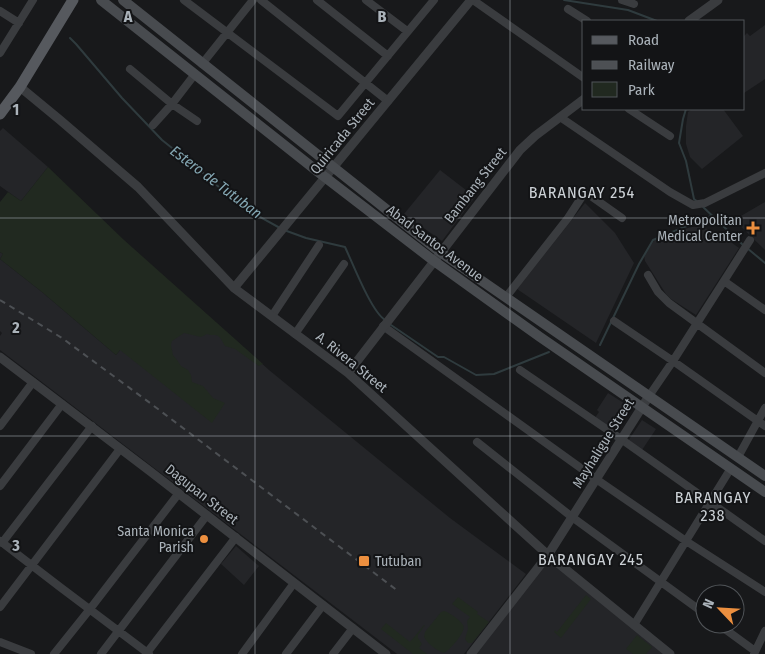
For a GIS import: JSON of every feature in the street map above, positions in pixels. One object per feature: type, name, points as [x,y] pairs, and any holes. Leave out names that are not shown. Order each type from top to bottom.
[{"type":"main road","points":[[0,114],[20,87],[73,0]]},
{"type":"main road","name":"Abad Santos Avenue","points":[[101,0],[434,260],[540,337],[765,492]]},
{"type":"main road","name":"Abad Santos Avenue","points":[[123,0],[440,252],[765,476]]},
{"type":"street","points":[[1,50],[33,0]]},
{"type":"street","points":[[184,0],[338,116],[431,3],[420,0]]},
{"type":"street","points":[[202,64],[253,0]]},
{"type":"street","points":[[261,0],[388,101]]},
{"type":"street","points":[[317,0],[388,56]]},
{"type":"street","points":[[366,0],[408,31]]},
{"type":"street","points":[[472,0],[582,77]]},
{"type":"street","name":"Quiricada Street","points":[[234,288],[472,0]]},
{"type":"street","points":[[622,0],[634,4]]},
{"type":"street","points":[[689,20],[718,0]]},
{"type":"street","points":[[568,9],[585,20]]},
{"type":"street","points":[[0,11],[19,24]]},
{"type":"street","points":[[130,69],[172,104],[197,121]]},
{"type":"street","points":[[154,125],[195,74]]},
{"type":"street","name":"A. Rivera Street","points":[[20,87],[138,187],[234,288],[348,373],[548,556],[670,654]]},
{"type":"street","name":"Bambang Street","points":[[348,373],[520,150],[535,136],[582,100]]},
{"type":"street","points":[[631,110],[670,136]]},
{"type":"street","points":[[560,117],[670,192],[693,205],[705,203],[765,173]]},
{"type":"street","points":[[506,297],[568,218],[583,195],[588,194],[622,218]]},
{"type":"street","name":"Mayhaligue Street","points":[[471,654],[548,556],[642,406],[749,242]]},
{"type":"street","points":[[272,316],[319,245]]},
{"type":"street","points":[[296,334],[344,264]]},
{"type":"street","points":[[648,275],[658,292],[669,303],[765,373]]},
{"type":"street","points":[[724,281],[765,310]]},
{"type":"street","points":[[614,321],[762,423]]},
{"type":"street","points":[[386,322],[596,479],[686,541],[765,592]]},
{"type":"street","name":"Dagupan Street","points":[[1,360],[92,426],[386,654]]},
{"type":"street","points":[[520,370],[765,541]]},
{"type":"street","points":[[0,426],[33,382]]},
{"type":"street","points":[[0,486],[62,404]]},
{"type":"street","points":[[738,457],[762,423],[765,408]]},
{"type":"street","points":[[92,426],[1,542],[60,588],[148,654],[236,537]]},
{"type":"street","points":[[477,442],[572,517],[695,607]]},
{"type":"street","points":[[0,607],[120,449]]},
{"type":"street","points":[[634,625],[731,468]]},
{"type":"street","points":[[54,654],[179,493]]},
{"type":"street","points":[[102,654],[207,515]]},
{"type":"street","points":[[242,654],[294,583]]},
{"type":"street","points":[[286,654],[323,605]]},
{"type":"street","points":[[333,654],[353,628]]},
{"type":"street","points":[[731,634],[754,652],[765,631]]},
{"type":"street","points":[[0,642],[31,654]]},
{"type":"shaded area","points":[[765,25],[765,79],[745,92],[745,35],[747,33],[750,36]]},
{"type":"shaded area","points":[[691,110],[724,110],[743,136],[702,169],[690,157],[686,144],[688,112]]},
{"type":"shaded area","points":[[3,128],[48,167],[21,201],[0,186],[0,131]]},
{"type":"shaded area","points":[[440,170],[475,197],[442,241],[404,214]]},
{"type":"shaded area","name":"Metropolitan Medical Center","points":[[765,202],[765,250],[734,220]]},
{"type":"shaded area","points":[[585,203],[615,233],[634,263],[596,343],[517,289]]},
{"type":"shaded area","points":[[692,227],[701,227],[717,232],[739,248],[696,315],[666,294],[645,261],[644,255],[656,239]]},
{"type":"shaded area","points":[[0,259],[116,355],[120,350],[195,304],[269,370],[450,518],[526,574],[464,654],[397,654],[0,350],[0,336],[2,333],[0,331]]},
{"type":"shaded area","points":[[608,393],[630,407],[615,429],[612,430],[594,419],[599,412],[597,410]]},
{"type":"shaded area","points":[[642,420],[656,429],[642,450],[628,441]]},
{"type":"shaded area","points":[[236,546],[259,566],[244,585],[221,564]]},
{"type":"shaded area","points":[[548,557],[669,654],[473,654]]},
{"type":"green space","points":[[48,167],[124,240],[263,364],[259,366],[235,349],[225,346],[220,338],[215,335],[207,334],[201,337],[184,333],[172,341],[173,355],[181,366],[188,370],[192,382],[203,386],[213,398],[225,403],[212,423],[120,350],[116,355],[0,259],[3,254],[0,252],[0,202],[8,192],[21,201]]},
{"type":"green space","points":[[586,595],[591,599],[561,638],[554,632],[555,630],[557,632]]},
{"type":"green space","points":[[458,597],[489,622],[472,643],[468,643],[465,639],[468,629],[467,621],[470,617],[452,604]]},
{"type":"green space","points":[[444,611],[458,619],[464,628],[457,640],[444,653],[427,642],[424,637],[425,632],[441,612]]},
{"type":"green space","points":[[386,623],[410,642],[425,625],[418,638],[422,644],[419,648],[427,654],[413,654],[381,629]]},
{"type":"green space","points":[[637,635],[652,647],[646,654],[633,654],[626,649]]},
{"type":"waterway","points":[[564,0],[628,10],[654,20]]},
{"type":"waterway","name":"Estero de Tutuban","points":[[70,38],[122,98],[162,140],[251,212],[280,228]]},
{"type":"waterway","points":[[686,110],[679,143],[686,161],[694,199],[698,202]]},
{"type":"waterway","points":[[701,205],[743,245]]},
{"type":"waterway","name":"Estero de Tutuban","points":[[600,345],[639,264],[653,240],[711,216]]},
{"type":"waterway","name":"Estero de Tutuban","points":[[284,230],[306,238],[345,247],[368,297],[385,320]]},
{"type":"waterway","points":[[747,248],[765,263]]},
{"type":"waterway","name":"Estero de Tutuban","points":[[391,325],[438,357],[444,357],[476,375],[494,374],[549,352]]},
{"type":"railway","points":[[0,300],[62,338],[398,591]]},
{"type":"place","name":"Metropolitan Medical Center","points":[[753,228]]},
{"type":"place","name":"Santa Monica Parish","points":[[204,539]]},
{"type":"place","name":"Tutuban","points":[[364,561]]},
{"type":"district","name":"BARANGAY 254","points":[[582,192]]},
{"type":"district","name":"BARANGAY 238","points":[[713,506]]},
{"type":"district","name":"BARANGAY 245","points":[[591,559]]}]
